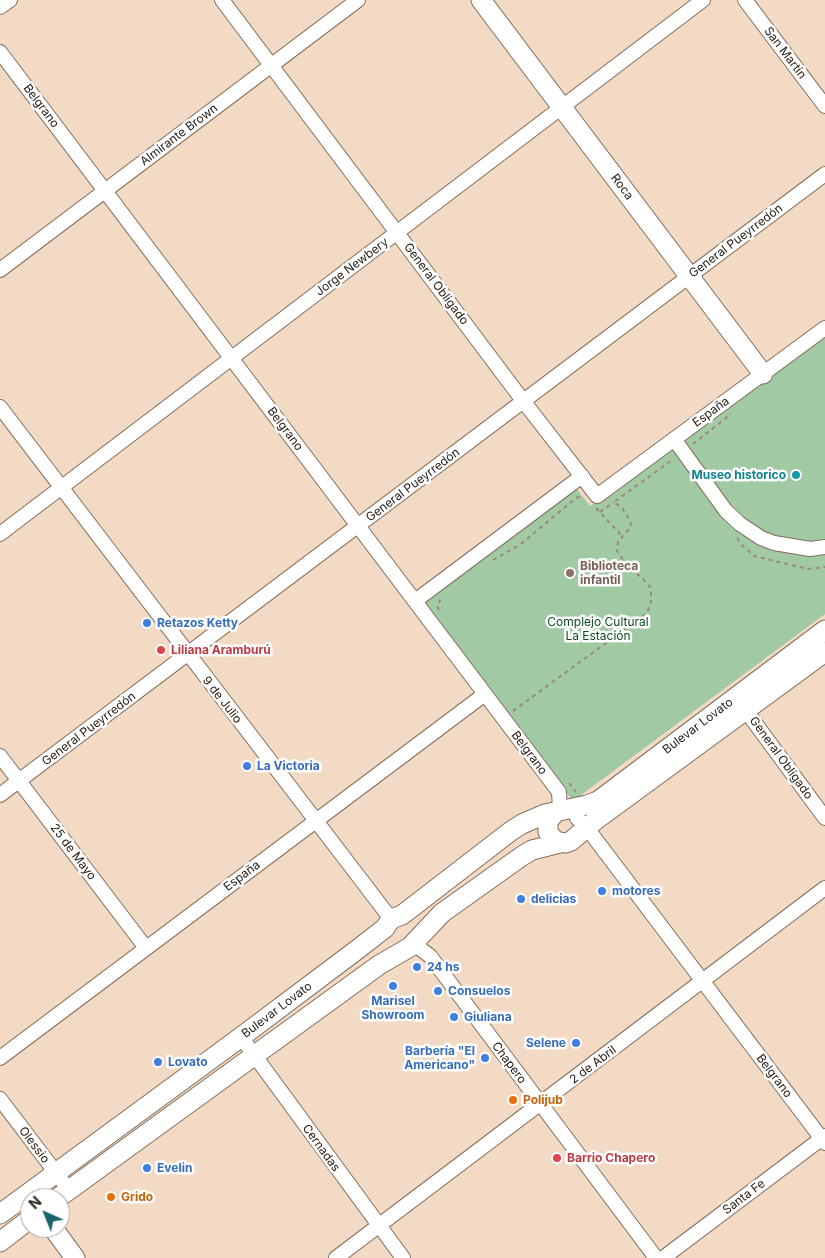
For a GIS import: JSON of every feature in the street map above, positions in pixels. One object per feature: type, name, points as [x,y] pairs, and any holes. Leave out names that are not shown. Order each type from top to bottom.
[{"type":"main road","name":"Roca","points":[[482,0],[763,374]]},
{"type":"main road","name":"Bulevar Lovato","points":[[70,1189],[253,1055],[379,965],[412,944],[442,912],[741,704],[825,630]]},
{"type":"main road","name":"Bulevar Lovato","points":[[569,823],[592,804],[741,704],[825,652]]},
{"type":"main road","name":"Bulevar Lovato","points":[[38,1188],[55,1173],[241,1038],[511,831],[537,817],[569,823]]},
{"type":"main road","name":"9 de Julio","points":[[412,919],[416,923],[418,928],[412,944],[393,947],[389,943],[385,933],[393,921],[412,919]]},
{"type":"main road","name":"Bulevar Lovato","points":[[0,1214],[20,1202]]},
{"type":"main road","points":[[0,1242],[20,1227]]},
{"type":"main road","points":[[60,1238],[75,1258]]},
{"type":"street","points":[[0,7],[10,0]]},
{"type":"street","name":"General Obligado","points":[[222,0],[524,402],[582,476],[592,500]]},
{"type":"street","name":"Almirante Brown","points":[[0,270],[358,0]]},
{"type":"street","name":"Jorge Newbery","points":[[0,534],[703,0]]},
{"type":"street","name":"San Martín","points":[[745,0],[825,106]]},
{"type":"street","name":"Belgrano","points":[[0,52],[559,792],[569,823],[702,982],[824,1140]]},
{"type":"street","name":"General Pueyrredón","points":[[0,795],[825,174]]},
{"type":"street","name":"España","points":[[592,500],[825,328]]},
{"type":"street","name":"9 de Julio","points":[[0,407],[393,921]]},
{"type":"street","points":[[674,439],[726,511],[740,524],[761,538],[774,543],[810,549],[825,547]]},
{"type":"street","points":[[415,601],[582,476]]},
{"type":"street","name":"España","points":[[0,1058],[485,694]]},
{"type":"street","name":"General Obligado","points":[[741,704],[825,818]]},
{"type":"street","name":"25 de Mayo","points":[[0,756],[146,948]]},
{"type":"street","name":"2 de Abril","points":[[336,1258],[825,888]]},
{"type":"street","name":"Chapero","points":[[412,944],[430,956],[656,1258]]},
{"type":"street","name":"Cernadas","points":[[241,1038],[403,1258]]},
{"type":"street","name":"Olessio","points":[[0,1099],[55,1173],[61,1188]]},
{"type":"street","name":"Santa Fe","points":[[662,1258],[824,1140]]},
{"type":"path","points":[[600,512],[672,460],[677,460]]},
{"type":"path","points":[[492,560],[521,544],[576,498],[592,500],[600,512],[622,536]]},
{"type":"path","points":[[509,706],[515,713],[513,711],[647,614],[652,602],[651,588],[620,557],[617,551],[618,542],[630,528],[631,522],[622,508],[614,502]]},
{"type":"path","points":[[737,538],[742,546],[754,556],[808,569],[825,567]]},
{"type":"path","points":[[440,617],[437,606],[443,596]]},
{"type":"path","points":[[569,783],[581,798]]},
{"type":"green space","name":"Complejo Cultural La Estación","points":[[825,336],[825,614],[573,801],[423,601],[576,488],[590,506]]},
{"type":"place","name":"Museo historico","points":[[796,475]]},
{"type":"place","name":"Biblioteca infantil","points":[[570,573]]},
{"type":"place","name":"Retazos Ketty","points":[[147,623]]},
{"type":"place","name":"Liliana Aramburú","points":[[161,650]]},
{"type":"place","name":"La Victoria","points":[[247,766]]},
{"type":"place","name":"motores","points":[[602,891]]},
{"type":"place","name":"delicias","points":[[521,899]]},
{"type":"place","name":"24 hs","points":[[417,967]]},
{"type":"place","name":"Marisel Showroom","points":[[393,986]]},
{"type":"place","name":"Consuelos","points":[[438,991]]},
{"type":"place","name":"Giuliana","points":[[454,1017]]},
{"type":"place","name":"Selene","points":[[576,1043]]},
{"type":"place","name":"Barbería \"El Americano\"","points":[[485,1058]]},
{"type":"place","name":"Lovato","points":[[158,1062]]},
{"type":"place","name":"Polijub","points":[[513,1100]]},
{"type":"place","name":"Barrio Chapero","points":[[557,1158]]},
{"type":"place","name":"Evelin","points":[[147,1168]]},
{"type":"place","name":"Grido","points":[[111,1197]]}]
